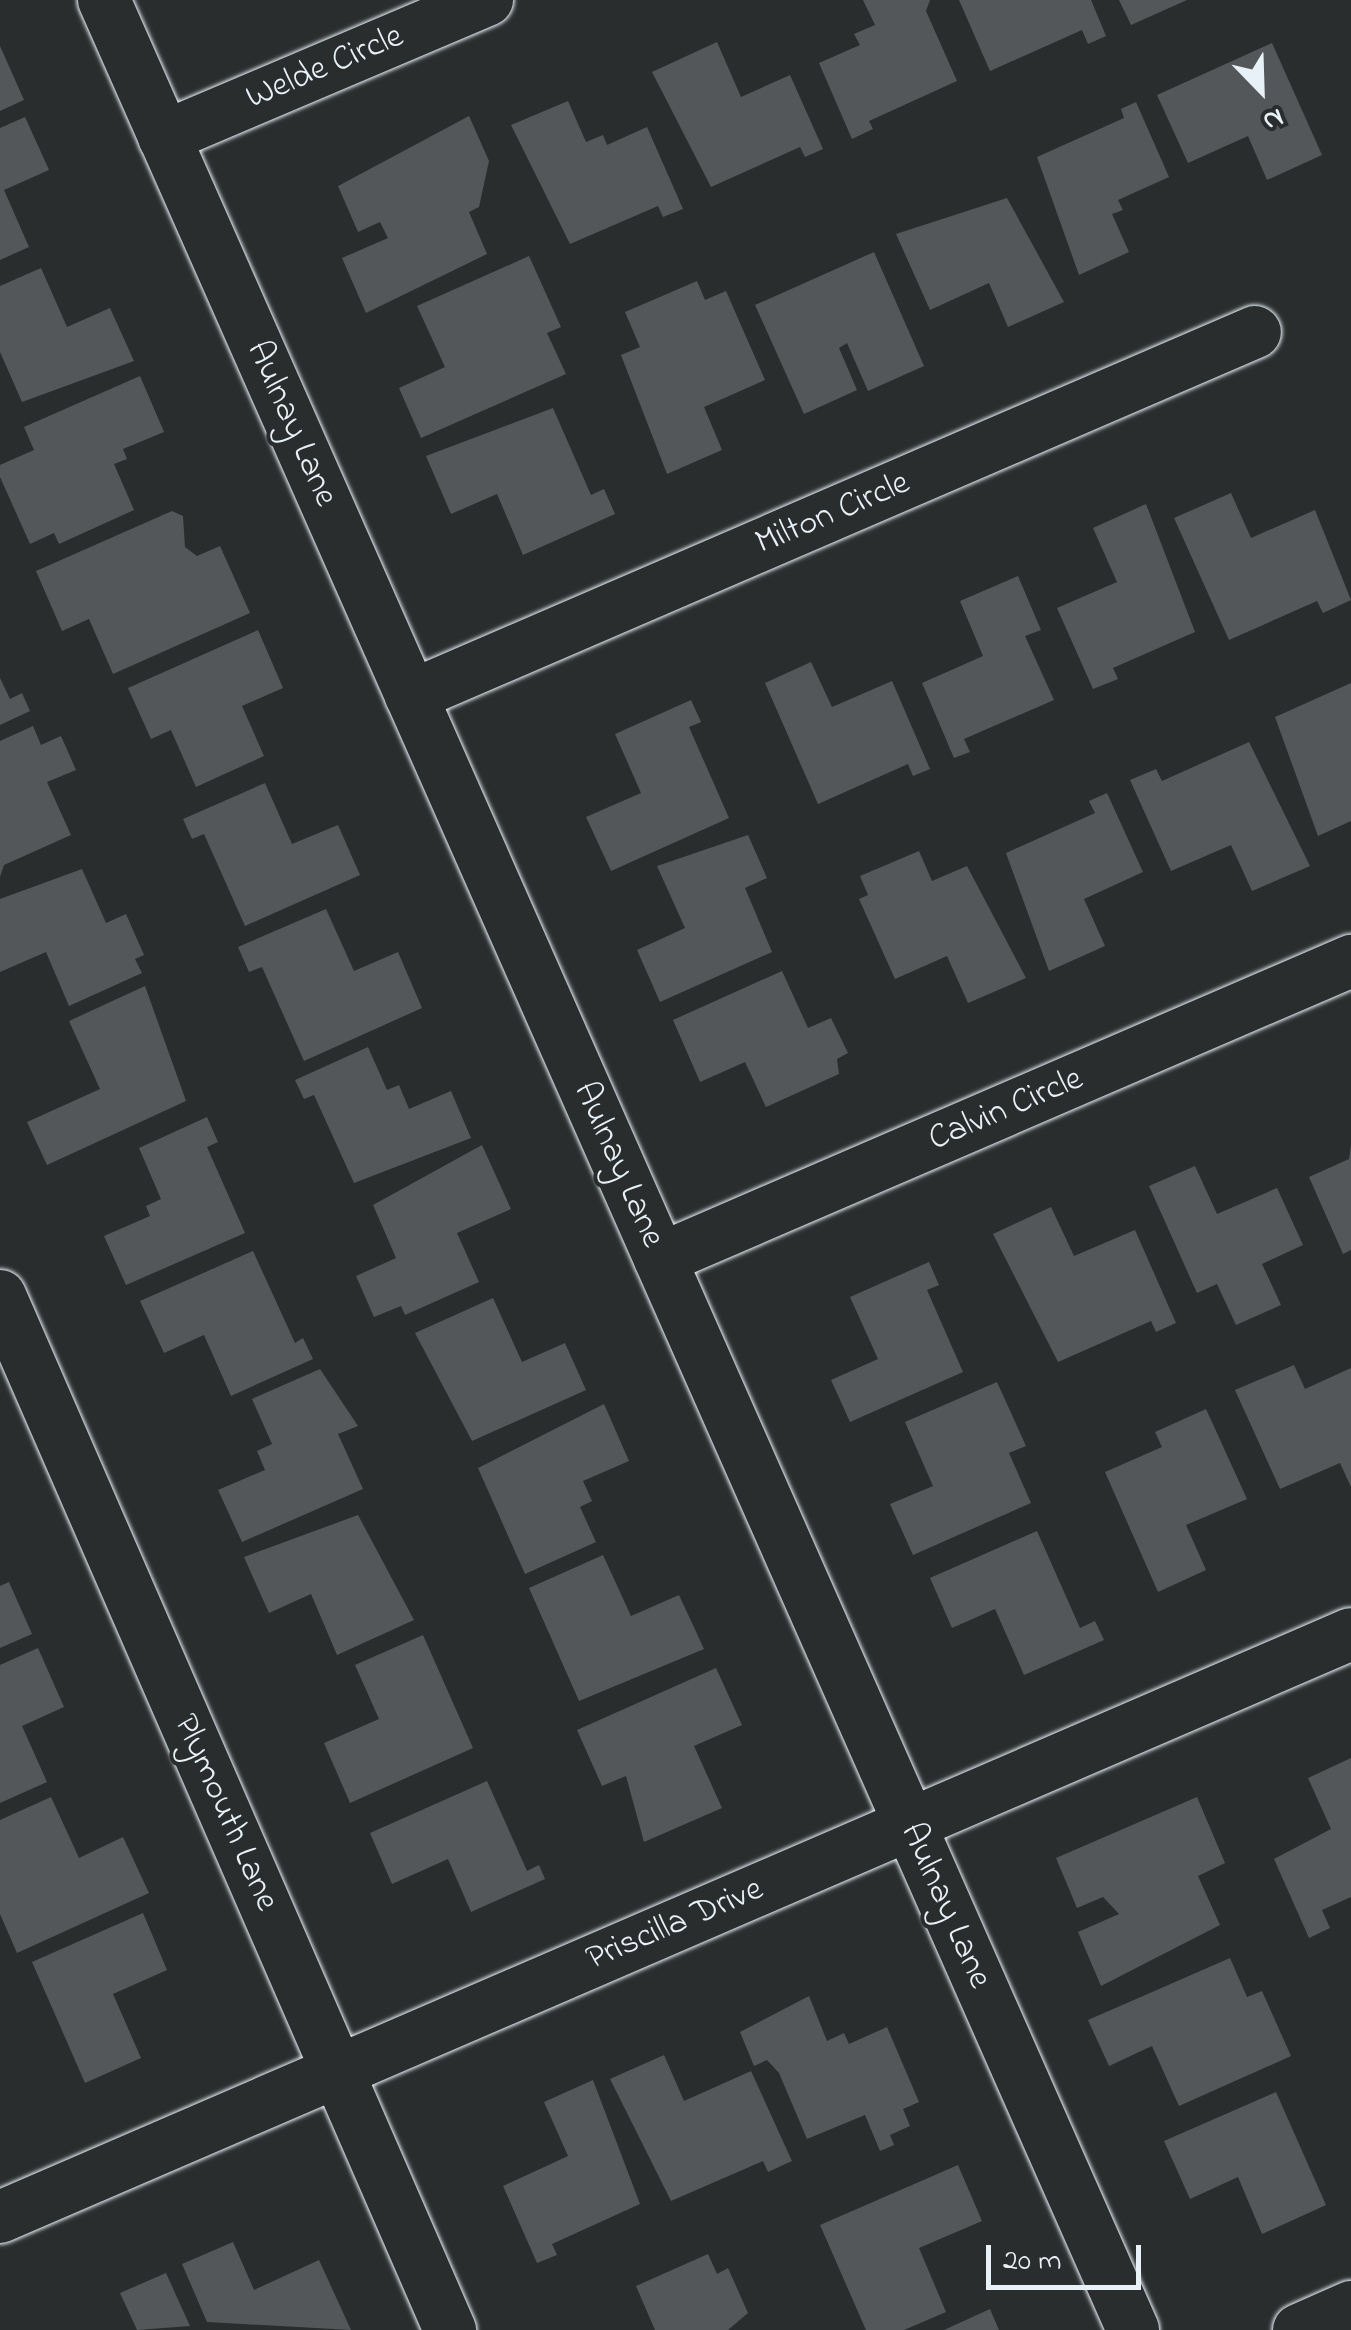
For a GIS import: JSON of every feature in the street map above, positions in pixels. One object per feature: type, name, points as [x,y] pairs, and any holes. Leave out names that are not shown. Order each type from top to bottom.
[{"type":"street","name":"Aulnay Lane","points":[[104,0],[1133,2330]]},
{"type":"street","name":"Welde Circle","points":[[164,136],[487,0]]},
{"type":"street","name":"Milton Circle","points":[[411,696],[1255,332]]},
{"type":"street","name":"Calvin Circle","points":[[660,1259],[1351,961]]},
{"type":"street","name":"Plymouth Lane","points":[[0,1296],[450,2330]]},
{"type":"street","name":"Priscilla Drive","points":[[0,2217],[1351,1634]]},
{"type":"street","points":[[1299,2330],[1351,2307]]},
{"type":"building","points":[[863,0],[930,0],[926,11],[957,81],[869,121],[873,129],[852,139],[819,63],[860,45],[854,34],[875,25]]},
{"type":"building","points":[[959,0],[1091,0],[1106,36],[1088,44],[1082,30],[990,71]]},
{"type":"building","points":[[1119,0],[1187,0],[1131,25]]},
{"type":"building","points":[[717,42],[741,97],[790,75],[823,149],[805,157],[800,147],[711,187],[652,72]]},
{"type":"building","points":[[1272,43],[1322,155],[1267,180],[1248,136],[1188,163],[1157,95]]},
{"type":"building","points":[[0,46],[24,100],[0,111]]},
{"type":"building","points":[[568,101],[586,142],[603,135],[607,145],[647,127],[683,209],[663,217],[658,206],[570,244],[511,125]]},
{"type":"building","points":[[1136,102],[1169,177],[1118,200],[1123,210],[1112,214],[1129,252],[1079,275],[1037,157],[1124,118],[1121,109]]},
{"type":"building","points":[[469,116],[489,161],[479,207],[469,212],[487,254],[366,313],[342,258],[388,238],[380,222],[358,232],[338,186]]},
{"type":"building","points":[[25,117],[49,170],[4,190],[29,247],[0,260],[0,128]]},
{"type":"building","points":[[1007,198],[1064,302],[1008,327],[989,283],[930,310],[896,234]]},
{"type":"building","points":[[874,252],[924,366],[868,391],[847,343],[839,348],[857,390],[804,414],[755,305]]},
{"type":"building","points":[[529,256],[561,327],[547,333],[566,374],[421,438],[399,388],[445,367],[417,306]]},
{"type":"building","points":[[41,268],[67,327],[110,308],[134,361],[22,402],[0,352],[0,286]]},
{"type":"building","points":[[697,281],[705,300],[726,291],[765,380],[704,407],[722,450],[667,474],[621,355],[640,347],[625,312]]},
{"type":"building","points":[[140,376],[164,432],[123,449],[127,459],[114,464],[134,510],[59,544],[54,533],[30,544],[0,477],[0,465],[34,450],[24,427]]},
{"type":"building","points":[[553,408],[591,495],[604,489],[615,514],[523,555],[497,494],[451,514],[426,456]]},
{"type":"building","points":[[1231,493],[1251,538],[1315,510],[1351,600],[1323,613],[1317,601],[1229,640],[1174,518]]},
{"type":"building","points":[[1146,504],[1195,632],[1113,668],[1118,679],[1093,689],[1057,608],[1117,582],[1093,528]]},
{"type":"building","points":[[172,511],[183,516],[185,547],[197,556],[220,546],[250,613],[113,674],[89,619],[62,631],[36,571]]},
{"type":"building","points":[[1018,576],[1041,630],[1025,636],[1054,700],[964,739],[970,752],[954,758],[922,683],[983,656],[960,601]]},
{"type":"building","points":[[258,630],[283,688],[242,706],[264,756],[196,787],[171,730],[151,739],[128,688]]},
{"type":"building","points":[[811,662],[832,707],[892,681],[930,769],[913,776],[908,764],[818,804],[765,683]]},
{"type":"building","points":[[0,678],[10,699],[22,693],[30,711],[0,725]]},
{"type":"building","points":[[1351,683],[1351,821],[1318,836],[1275,717]]},
{"type":"building","points":[[691,700],[701,722],[689,727],[729,818],[611,871],[586,817],[641,793],[615,734]]},
{"type":"building","points":[[33,726],[41,745],[61,736],[76,770],[47,782],[71,835],[4,865],[0,877],[0,741]]},
{"type":"building","points":[[1249,742],[1310,866],[1252,891],[1231,845],[1171,871],[1130,780],[1156,769],[1162,781]]},
{"type":"building","points":[[265,783],[292,844],[338,825],[360,875],[245,926],[204,834],[192,839],[183,819]]},
{"type":"building","points":[[1107,793],[1143,872],[1084,899],[1105,946],[1049,971],[1006,853],[1095,813],[1089,801]]},
{"type":"building","points":[[748,835],[767,878],[745,888],[772,952],[660,1002],[637,950],[685,928],[657,866]]},
{"type":"building","points":[[919,851],[932,881],[967,866],[1026,978],[968,1003],[947,956],[895,979],[859,899],[868,895],[860,876]]},
{"type":"building","points":[[82,869],[106,923],[126,914],[144,955],[135,959],[142,973],[69,1006],[46,952],[0,972],[0,899]]},
{"type":"building","points":[[326,909],[354,971],[398,952],[422,1008],[304,1061],[262,967],[249,972],[238,947]]},
{"type":"building","points":[[782,971],[808,1028],[831,1018],[848,1053],[837,1059],[839,1074],[766,1107],[745,1062],[700,1082],[673,1020]]},
{"type":"building","points":[[145,986],[186,1101],[47,1165],[27,1122],[100,1089],[69,1021]]},
{"type":"building","points":[[368,1047],[387,1090],[399,1085],[409,1109],[451,1091],[471,1138],[354,1183],[314,1095],[304,1099],[295,1080]]},
{"type":"building","points":[[207,1117],[218,1142],[207,1147],[245,1233],[126,1285],[104,1236],[150,1216],[146,1206],[161,1199],[139,1148]]},
{"type":"building","points":[[482,1145],[511,1209],[457,1233],[479,1282],[405,1315],[401,1306],[374,1317],[356,1276],[396,1258],[373,1205]]},
{"type":"building","points":[[1351,1145],[1351,1250],[1343,1254],[1309,1177],[1349,1159]]},
{"type":"building","points":[[1195,1166],[1217,1214],[1277,1188],[1303,1245],[1262,1264],[1281,1305],[1236,1325],[1217,1284],[1197,1293],[1149,1186]]},
{"type":"building","points":[[1051,1207],[1074,1256],[1135,1230],[1176,1323],[1156,1332],[1151,1321],[1058,1362],[993,1234]]},
{"type":"building","points":[[253,1251],[295,1343],[303,1338],[313,1359],[231,1396],[204,1335],[164,1353],[140,1301]]},
{"type":"building","points":[[929,1262],[939,1285],[927,1290],[963,1372],[850,1422],[831,1380],[878,1359],[850,1297]]},
{"type":"building","points":[[493,1298],[522,1362],[565,1343],[586,1390],[472,1441],[415,1333]]},
{"type":"building","points":[[1294,1365],[1305,1389],[1351,1368],[1351,1487],[1340,1463],[1280,1489],[1235,1390]]},
{"type":"building","points":[[320,1369],[358,1426],[338,1434],[363,1489],[242,1542],[218,1490],[265,1470],[257,1451],[272,1444],[252,1399]]},
{"type":"building","points":[[997,1382],[1026,1446],[1009,1453],[1031,1503],[913,1555],[890,1504],[933,1486],[905,1422]]},
{"type":"building","points":[[604,1404],[629,1461],[583,1481],[592,1501],[580,1507],[596,1542],[525,1574],[478,1468]]},
{"type":"building","points":[[1206,1409],[1247,1499],[1186,1525],[1206,1570],[1158,1592],[1105,1472],[1162,1447],[1155,1432]]},
{"type":"building","points":[[358,1515],[414,1620],[337,1655],[311,1594],[269,1613],[244,1557]]},
{"type":"building","points":[[1037,1531],[1080,1628],[1095,1621],[1104,1640],[1024,1675],[995,1609],[952,1628],[930,1578]]},
{"type":"building","points":[[603,1555],[631,1616],[679,1595],[704,1649],[579,1701],[529,1588]]},
{"type":"building","points":[[9,1582],[32,1634],[0,1648],[0,1586]]},
{"type":"building","points":[[423,1635],[473,1748],[350,1803],[324,1743],[379,1719],[355,1665]]},
{"type":"building","points":[[38,1648],[64,1707],[22,1726],[47,1782],[0,1803],[0,1665]]},
{"type":"building","points":[[716,1668],[742,1725],[694,1746],[722,1808],[644,1842],[626,1776],[602,1786],[577,1730]]},
{"type":"building","points":[[1351,1758],[1351,1897],[1322,1910],[1330,1928],[1309,1938],[1274,1859],[1331,1829],[1308,1778]]},
{"type":"building","points":[[487,1781],[527,1871],[539,1865],[545,1879],[471,1912],[448,1859],[392,1884],[370,1833]]},
{"type":"building","points":[[51,1797],[79,1858],[123,1837],[149,1893],[17,1953],[0,1914],[0,1820]]},
{"type":"building","points":[[1197,1797],[1225,1863],[1198,1876],[1220,1925],[1101,1986],[1078,1932],[1119,1914],[1103,1897],[1077,1908],[1056,1858]]},
{"type":"building","points":[[143,1913],[167,1970],[113,1994],[141,2058],[85,2083],[32,1962]]},
{"type":"building","points":[[1230,1958],[1247,1997],[1262,1991],[1291,2056],[1179,2106],[1152,2046],[1109,2066],[1088,2020]]},
{"type":"building","points":[[809,1996],[827,2041],[844,2033],[849,2044],[887,2027],[919,2102],[903,2109],[910,2126],[890,2135],[894,2145],[880,2151],[865,2115],[807,2139],[779,2073],[767,2060],[754,2066],[740,2032]]},
{"type":"building","points":[[664,2055],[684,2101],[751,2071],[792,2161],[768,2172],[763,2161],[671,2201],[610,2079]]},
{"type":"building","points":[[593,2080],[640,2204],[552,2244],[557,2255],[537,2263],[503,2186],[568,2156],[544,2102]]},
{"type":"building","points":[[1276,2092],[1326,2205],[1262,2234],[1238,2177],[1190,2199],[1164,2141]]},
{"type":"building","points":[[958,2165],[982,2221],[919,2248],[946,2312],[904,2330],[866,2330],[820,2225]]},
{"type":"building","points":[[233,2242],[254,2290],[319,2260],[351,2330],[207,2322],[182,2264]]},
{"type":"building","points":[[708,2254],[717,2274],[728,2268],[748,2313],[728,2330],[655,2330],[636,2286]]},
{"type":"building","points":[[166,2273],[190,2326],[137,2330],[120,2293]]},
{"type":"building","points":[[990,2309],[999,2330],[944,2330]]}]
